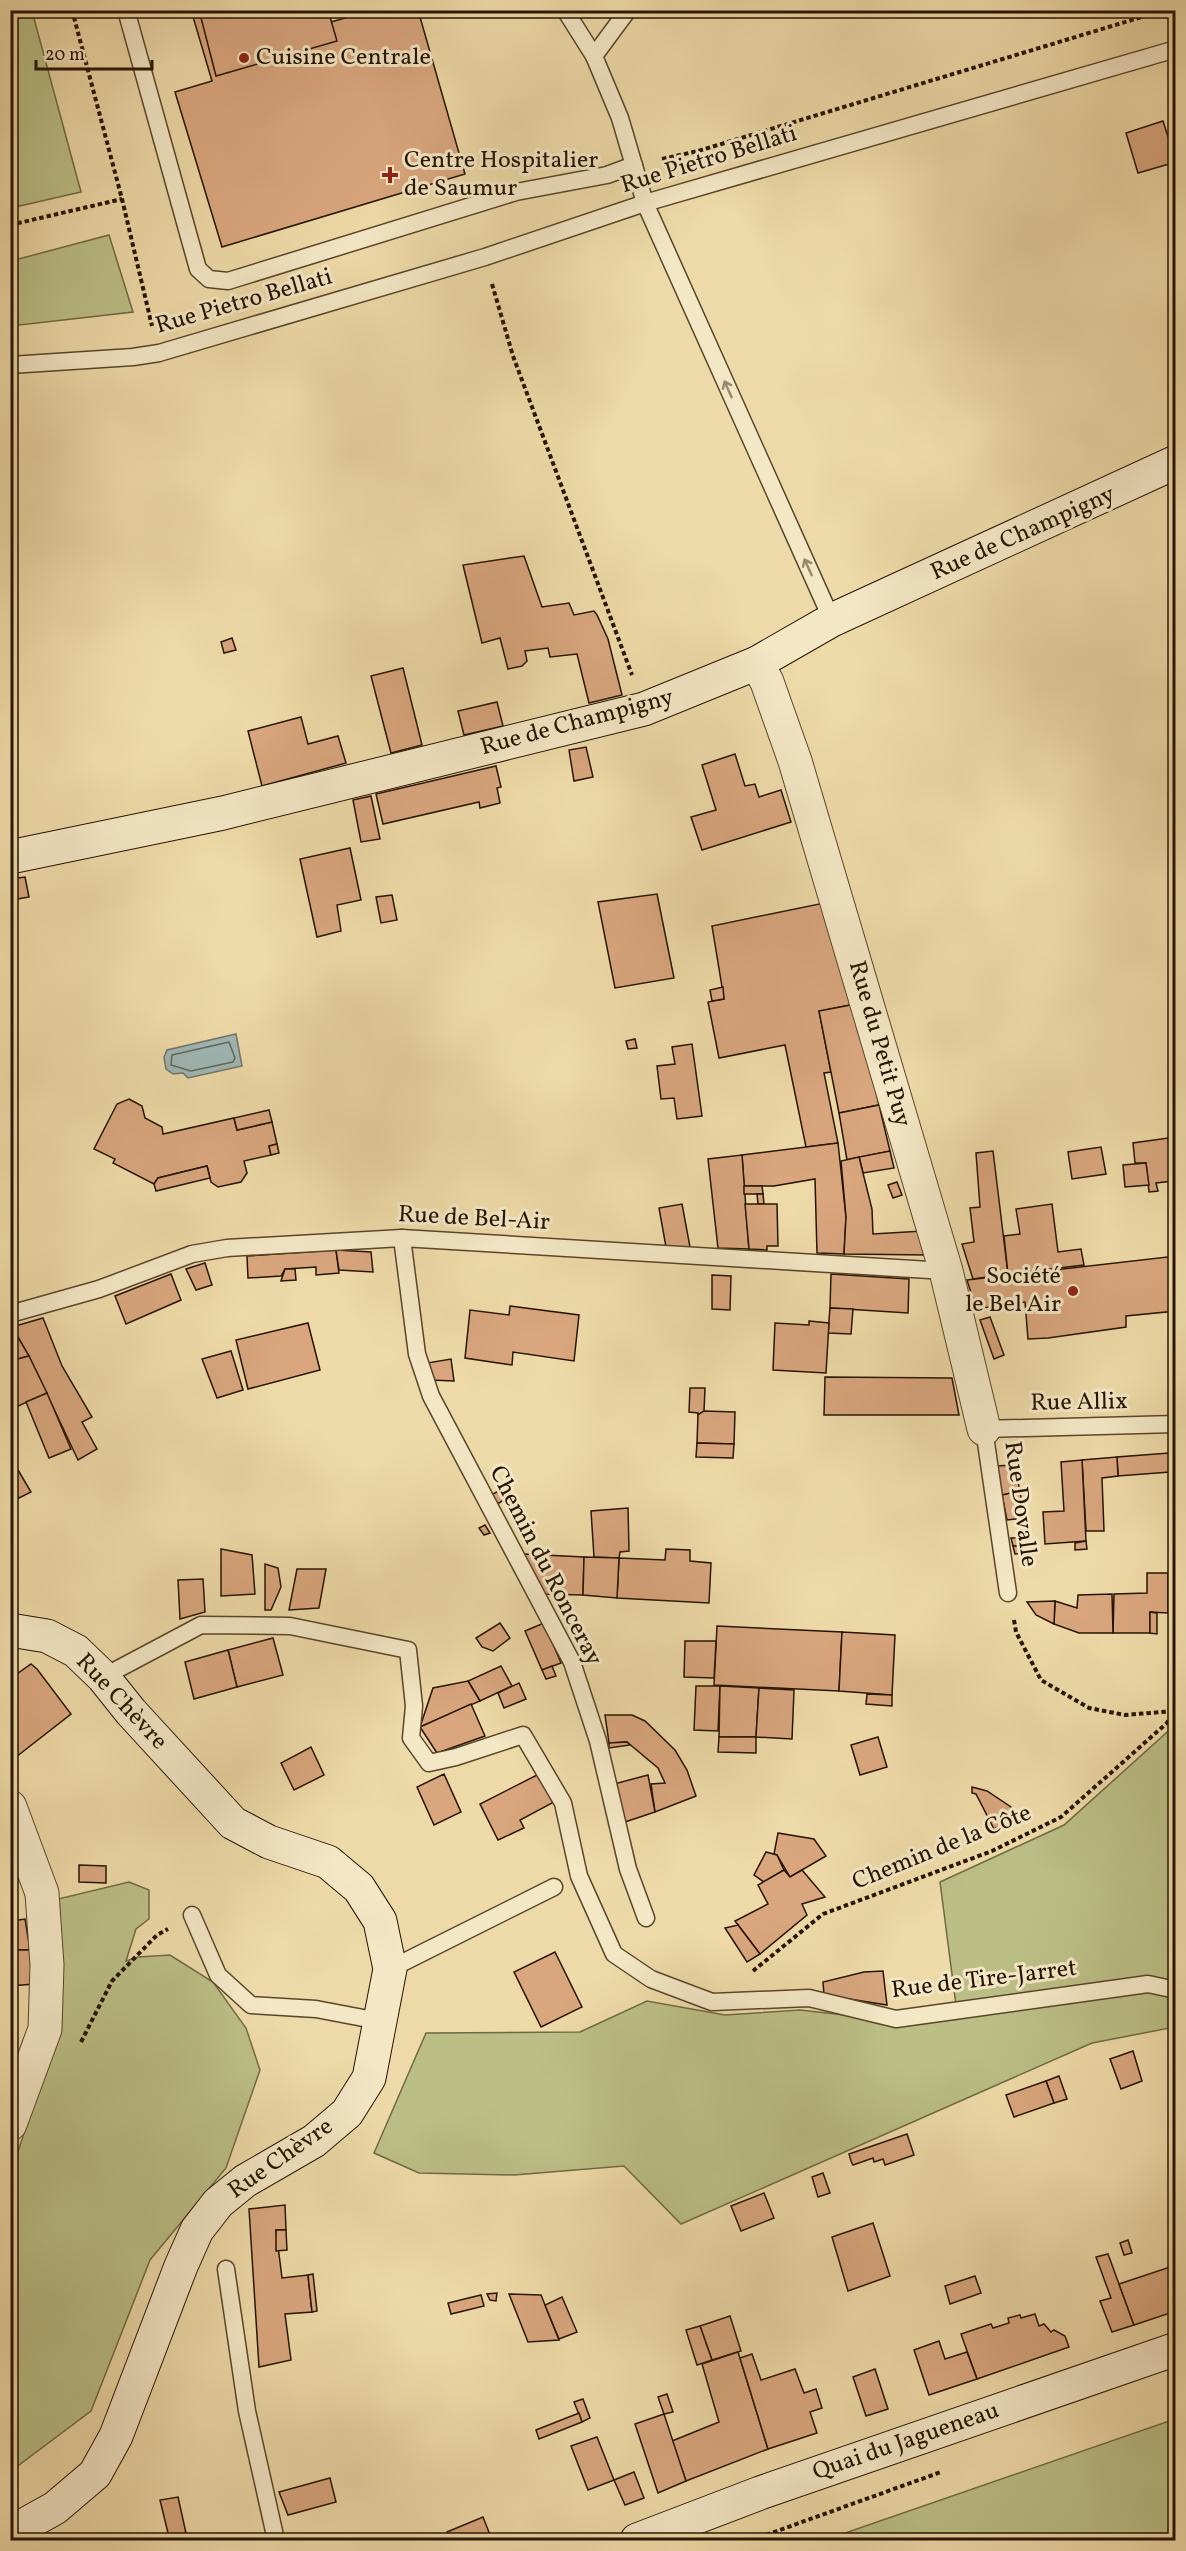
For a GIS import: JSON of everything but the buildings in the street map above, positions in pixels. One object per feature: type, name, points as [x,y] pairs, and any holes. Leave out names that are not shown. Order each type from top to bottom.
[{"type":"street","name":"Rue de Champigny","points":[[10,857],[223,813],[644,709],[757,663],[832,620],[1176,462]]},
{"type":"street","name":"Rue du Petit Puy","points":[[757,663],[767,682],[795,761],[946,1271],[984,1429]]},
{"type":"street","name":"Rue Chèvre","points":[[10,1630],[46,1636],[76,1650],[103,1677],[131,1712],[233,1823],[269,1842],[328,1862],[359,1888],[380,1921],[390,1969],[369,2078],[347,2113],[314,2140],[245,2181],[218,2202],[197,2230],[116,2436],[95,2474],[55,2508],[10,2533]]},
{"type":"street","points":[[10,1807],[42,1893],[47,1965],[45,2029],[10,2124]]},
{"type":"street","name":"Quai du Jagueneau","points":[[637,2541],[760,2493],[1176,2349]]},
{"type":"lane","points":[[126,10],[198,268],[209,279],[228,280],[516,192],[607,175],[634,165]]},
{"type":"lane","points":[[565,10],[594,56],[620,118],[645,203],[832,620]]},
{"type":"lane","points":[[594,56],[628,10]]},
{"type":"lane","name":"Rue Pietro Bellati","points":[[10,365],[133,357],[159,353],[485,257],[645,203],[1176,49]]},
{"type":"lane","name":"Rue de Bel-Air","points":[[10,1314],[99,1289],[192,1254],[227,1248],[402,1238],[946,1271]]},
{"type":"lane","name":"Chemin du Ronceray","points":[[402,1238],[417,1354],[431,1396],[572,1662],[598,1741],[628,1869],[646,1918]]},
{"type":"lane","name":"Rue Allix","points":[[984,1429],[1176,1424]]},
{"type":"lane","name":"Rue Dovalle","points":[[984,1429],[1008,1590]]},
{"type":"lane","name":"Rue de Tire-Jarret","points":[[103,1677],[201,1625],[290,1626],[408,1650],[414,1707],[411,1738],[429,1762],[456,1757],[523,1736],[563,1803],[579,1876],[614,1954],[651,1979],[712,2002],[808,1998],[896,2019],[1148,1984],[1176,1990]]},
{"type":"lane","points":[[390,1969],[554,1887]]},
{"type":"lane","points":[[192,1915],[218,1975],[251,2005],[316,2009],[379,2022]]},
{"type":"lane","points":[[226,2269],[247,2411],[276,2541]]},
{"type":"path","points":[[72,10],[159,353]]},
{"type":"path","points":[[634,165],[698,151],[1165,10]]},
{"type":"path","points":[[10,225],[122,200]]},
{"type":"path","points":[[485,257],[513,356],[644,709]]},
{"type":"path","points":[[1008,1590],[1016,1632],[1041,1680],[1089,1708],[1108,1713],[1174,1711]]},
{"type":"path","name":"Chemin de la Côte","points":[[712,2002],[822,1914],[992,1851],[1061,1817],[1167,1723],[1174,1711]]},
{"type":"path","points":[[77,2051],[112,1981],[157,1935],[192,1915]]},
{"type":"path","points":[[752,2541],[951,2469]]},
{"type":"green space","points":[[10,11],[32,11],[81,192],[11,208]]},
{"type":"green space","points":[[109,235],[133,312],[11,326],[11,261]]},
{"type":"green space","points":[[1175,1725],[1175,2027],[1092,2043],[681,2224],[624,2166],[514,2175],[419,2173],[374,2153],[426,2033],[580,2032],[647,2001],[725,2015],[800,2010],[907,2022],[957,2013],[940,1882],[1064,1825]]},
{"type":"green space","points":[[129,1882],[149,1890],[149,1919],[136,1929],[126,1961],[138,1957],[170,1955],[213,1982],[246,2028],[260,2070],[226,2168],[150,2260],[91,2411],[11,2471],[11,2173],[62,2017],[57,1940],[58,1899]]},
{"type":"green space","points":[[1175,2419],[1175,2540],[825,2540]]},
{"type":"water","points":[[236,1034],[242,1066],[188,1078],[183,1073],[173,1074],[166,1069],[164,1057],[167,1050]]},
{"type":"place","name":"Cuisine Centrale","points":[[244,58]]},
{"type":"place","name":"Centre Hospitalier de Saumur","points":[[390,175]]},
{"type":"place","name":"Société le Bel Air","points":[[1073,1291]]}]
